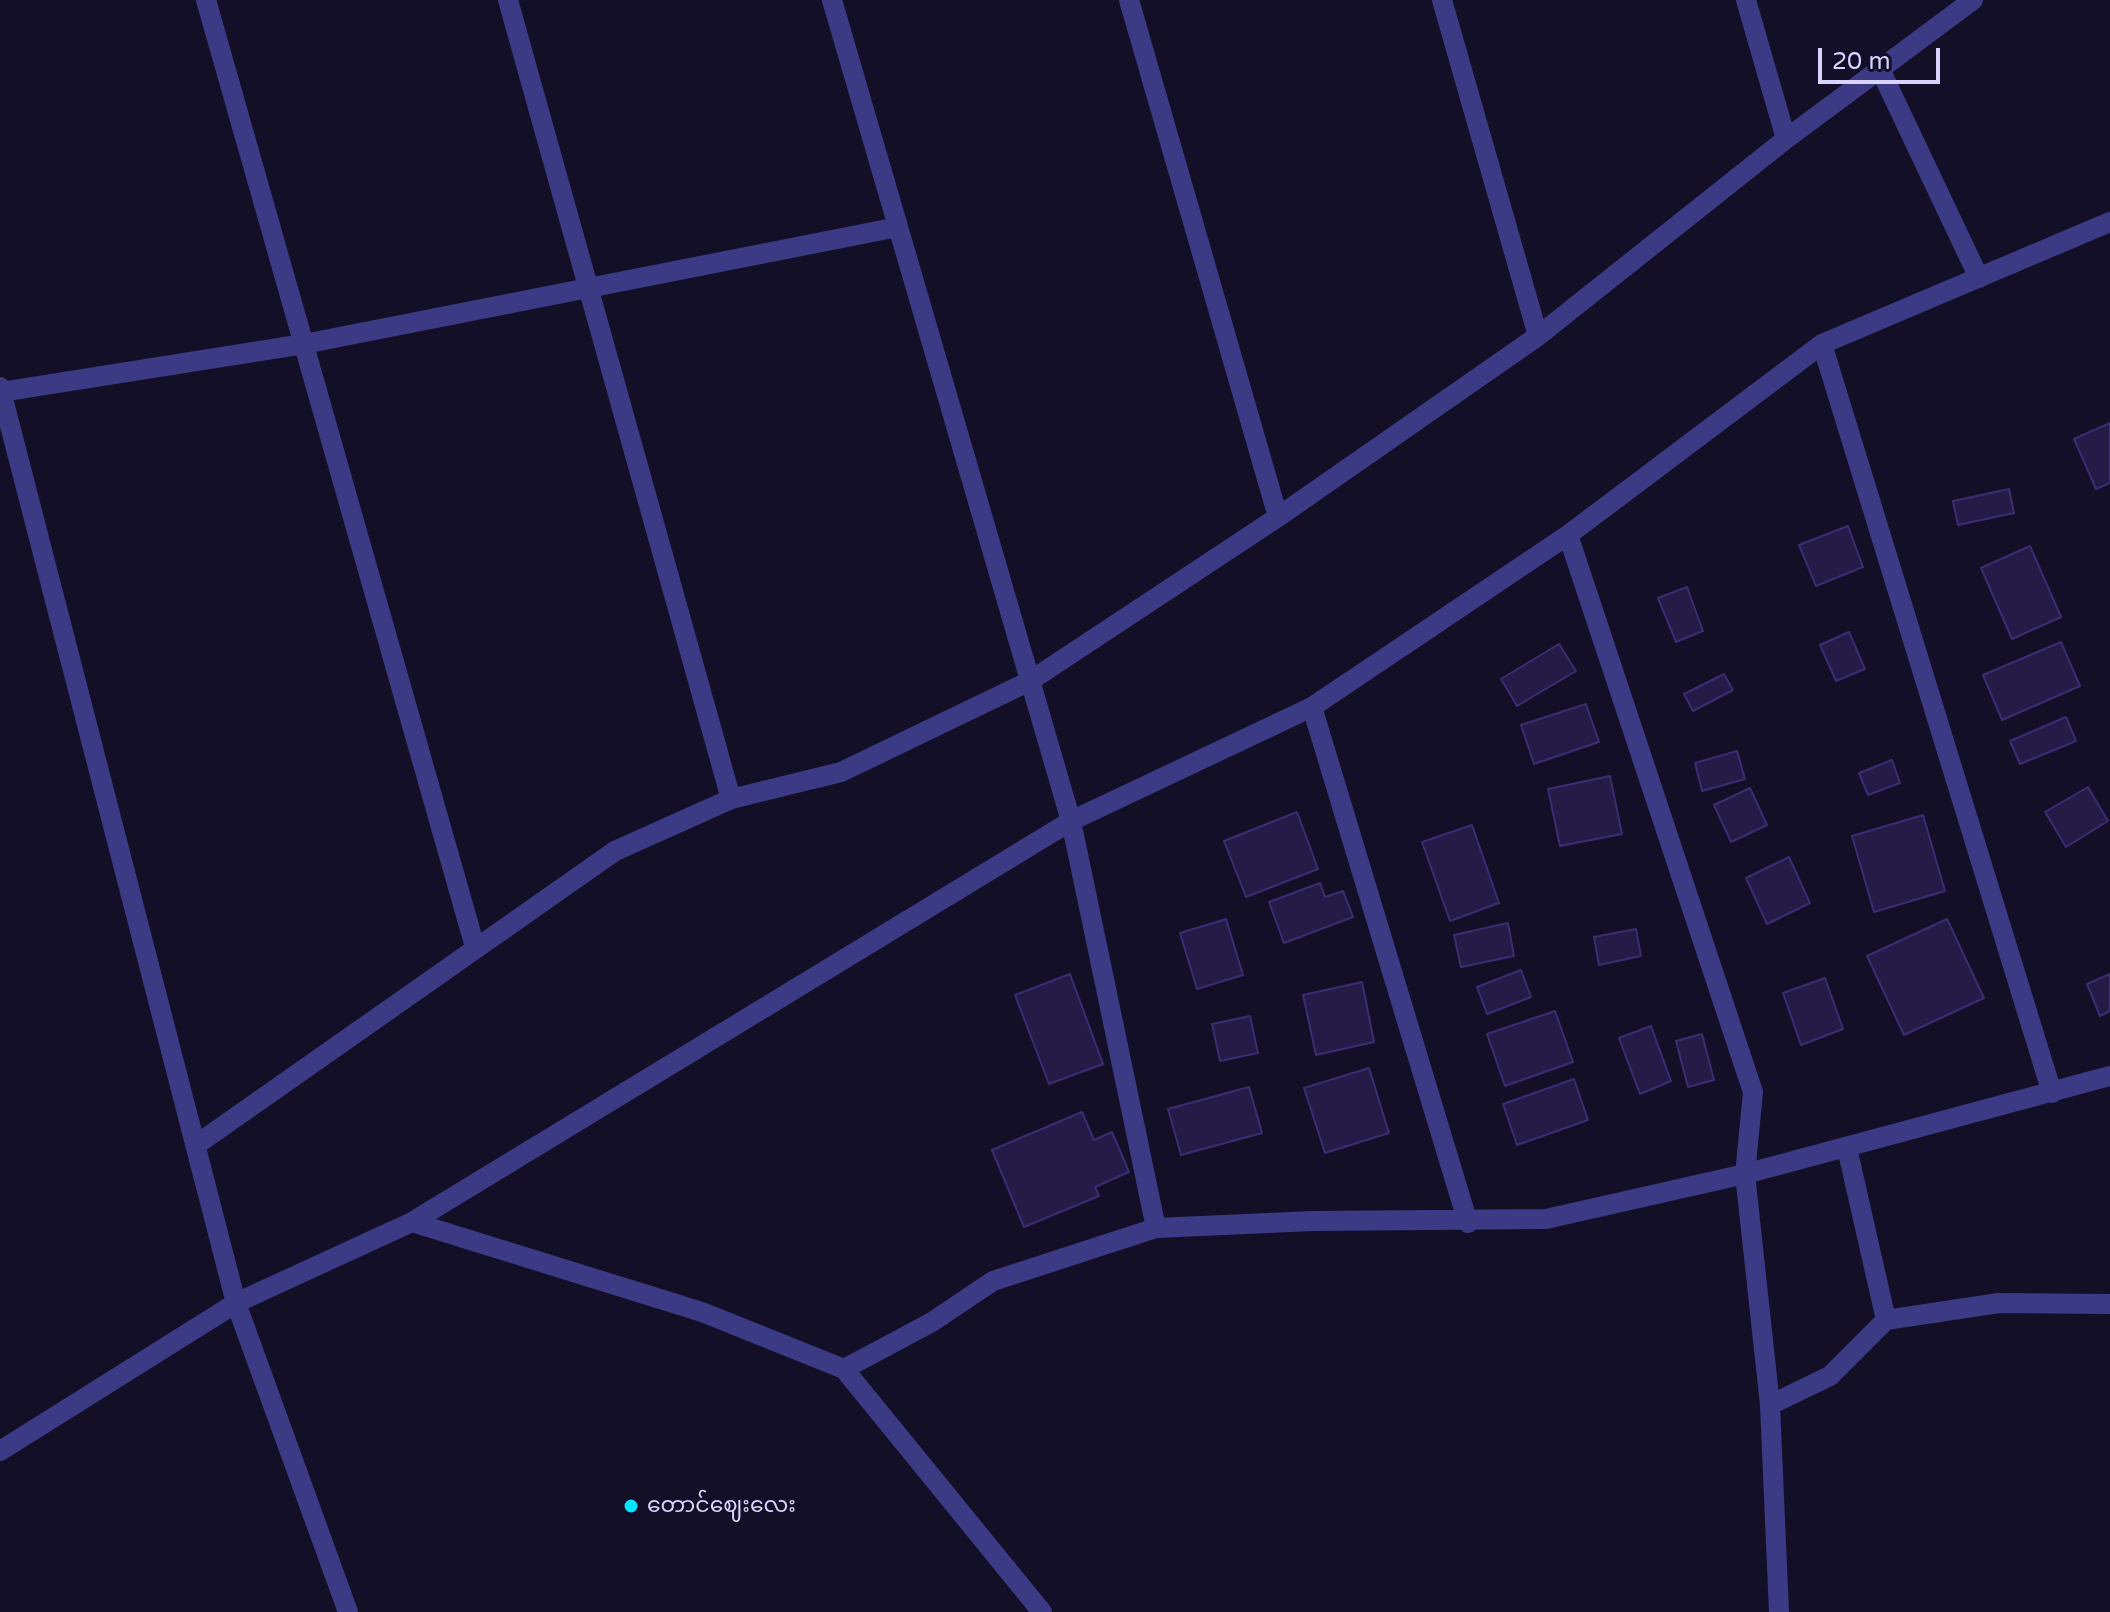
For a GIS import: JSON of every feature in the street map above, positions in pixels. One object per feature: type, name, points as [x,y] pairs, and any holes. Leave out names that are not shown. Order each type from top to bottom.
[{"type":"street","points":[[206,0],[475,947]]},
{"type":"street","points":[[508,0],[731,799]]},
{"type":"street","points":[[832,0],[1071,821],[1156,1228]]},
{"type":"street","points":[[1129,0],[1278,517]]},
{"type":"street","points":[[1442,0],[1538,336]]},
{"type":"street","points":[[1746,0],[1786,139]]},
{"type":"street","points":[[196,1145],[615,851],[731,799],[841,772],[1030,681],[1278,517],[1538,336],[1786,139],[1973,0]]},
{"type":"street","points":[[1880,69],[1979,278]]},
{"type":"street","points":[[0,1451],[236,1303],[412,1222],[1071,821],[1312,707],[1568,535],[1822,344],[2110,222]]},
{"type":"street","points":[[348,1612],[236,1303],[0,391],[304,344],[898,227]]},
{"type":"street","points":[[1822,344],[2052,1093]]},
{"type":"street","points":[[1568,535],[1753,1092],[1745,1174],[1770,1405],[1779,1612]]},
{"type":"street","points":[[1312,707],[1468,1223]]},
{"type":"street","points":[[844,1369],[932,1322],[993,1281],[1156,1228],[1313,1221],[1468,1223],[1546,1219],[1745,1174],[2110,1076]]},
{"type":"street","points":[[1847,1148],[1886,1320]]},
{"type":"street","points":[[412,1222],[702,1312],[844,1369],[1042,1612]]},
{"type":"street","points":[[1770,1405],[1830,1376],[1886,1320],[1999,1303],[2110,1304]]},
{"type":"building","points":[[2110,423],[2110,483],[2096,489],[2074,439]]},
{"type":"building","points":[[2009,489],[2014,513],[1958,525],[1953,501]]},
{"type":"building","points":[[1848,526],[1863,567],[1816,586],[1799,545]]},
{"type":"building","points":[[2030,546],[2061,617],[2012,639],[1981,568]]},
{"type":"building","points":[[1687,587],[1703,631],[1676,642],[1658,598]]},
{"type":"building","points":[[1849,632],[1865,669],[1836,681],[1820,645]]},
{"type":"building","points":[[2061,642],[2080,686],[2002,720],[1983,675]]},
{"type":"building","points":[[1559,644],[1576,671],[1517,706],[1501,679]]},
{"type":"building","points":[[1724,674],[1733,690],[1693,711],[1684,694]]},
{"type":"building","points":[[1586,704],[1599,742],[1534,764],[1521,725]]},
{"type":"building","points":[[2066,717],[2076,741],[2020,764],[2010,741]]},
{"type":"building","points":[[1737,751],[1745,779],[1702,791],[1695,763]]},
{"type":"building","points":[[1892,760],[1900,783],[1868,795],[1859,773]]},
{"type":"building","points":[[1610,776],[1622,834],[1560,846],[1548,789]]},
{"type":"building","points":[[2088,787],[2108,821],[2066,847],[2045,812]]},
{"type":"building","points":[[1750,788],[1767,825],[1731,842],[1714,805]]},
{"type":"building","points":[[1297,812],[1318,869],[1246,897],[1224,841]]},
{"type":"building","points":[[1923,815],[1945,891],[1874,912],[1852,836]]},
{"type":"building","points":[[1472,825],[1499,903],[1450,921],[1422,842]]},
{"type":"building","points":[[1789,857],[1810,903],[1767,924],[1746,878]]},
{"type":"building","points":[[1320,883],[1325,897],[1343,891],[1353,917],[1284,943],[1269,902]]},
{"type":"building","points":[[1226,919],[1243,975],[1197,989],[1180,933]]},
{"type":"building","points":[[1947,919],[1984,998],[1904,1035],[1867,956]]},
{"type":"building","points":[[1508,923],[1514,956],[1461,967],[1454,935]]},
{"type":"building","points":[[1636,929],[1641,956],[1599,965],[1594,937]]},
{"type":"building","points":[[1521,970],[1531,997],[1487,1014],[1477,987]]},
{"type":"building","points":[[1070,974],[1103,1064],[1049,1084],[1015,995]]},
{"type":"building","points":[[2110,974],[2110,1011],[2100,1016],[2087,984]]},
{"type":"building","points":[[1825,978],[1843,1029],[1801,1045],[1783,993]]},
{"type":"building","points":[[1362,982],[1374,1042],[1316,1055],[1303,995]]},
{"type":"building","points":[[1555,1011],[1573,1062],[1505,1086],[1487,1034]]},
{"type":"building","points":[[1250,1016],[1258,1053],[1220,1061],[1212,1024]]},
{"type":"building","points":[[1651,1026],[1671,1081],[1640,1094],[1619,1038]]},
{"type":"building","points":[[1702,1034],[1714,1080],[1688,1087],[1676,1041]]},
{"type":"building","points":[[1369,1068],[1389,1133],[1325,1153],[1304,1088]]},
{"type":"building","points":[[1574,1079],[1588,1120],[1517,1145],[1503,1104]]},
{"type":"building","points":[[1249,1087],[1262,1133],[1181,1155],[1168,1109]]},
{"type":"building","points":[[1082,1112],[1094,1140],[1112,1132],[1129,1172],[1095,1187],[1099,1196],[1024,1227],[992,1150]]},
{"type":"place","name":"တောင်ဈေးလေး","points":[[631,1506]]}]
